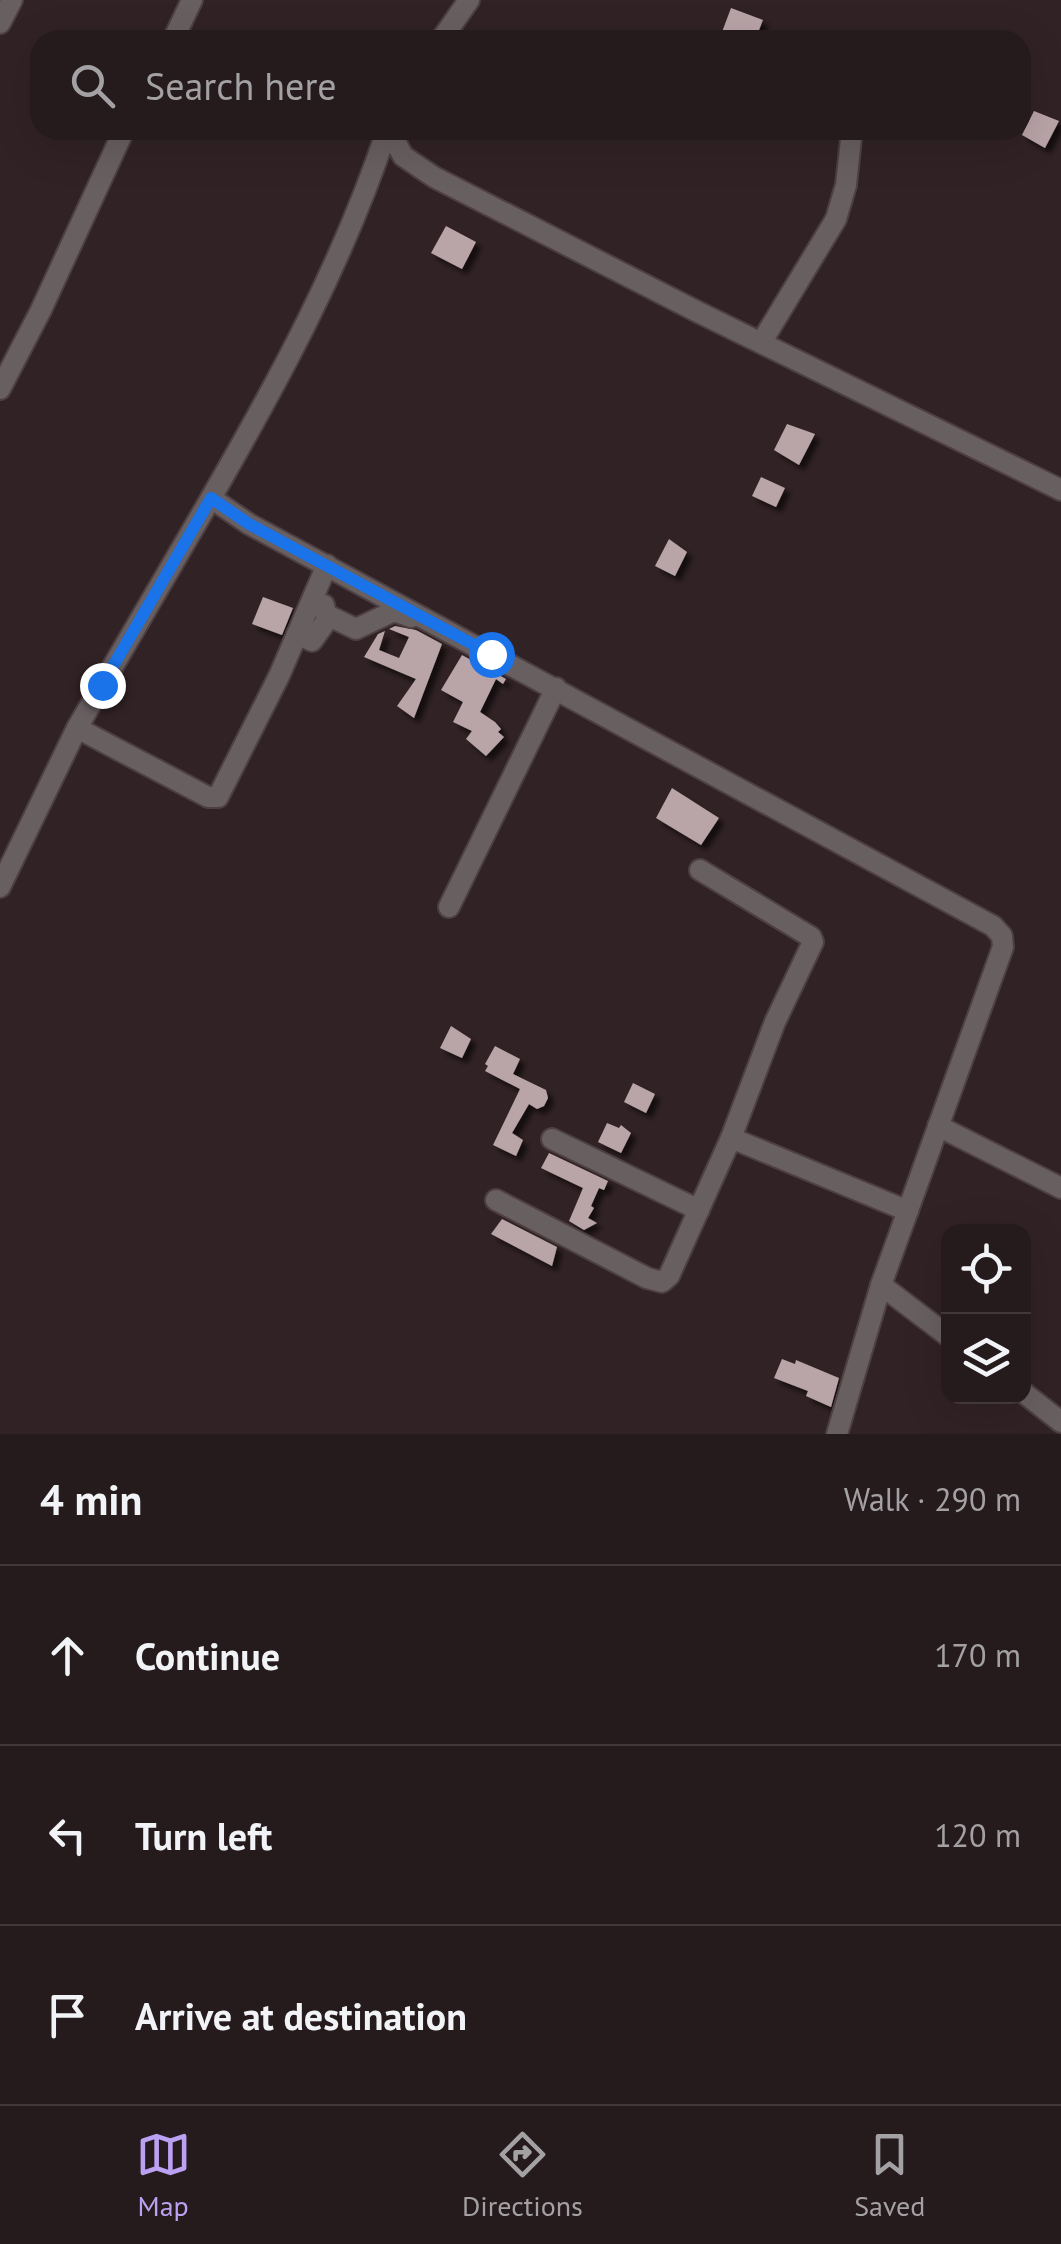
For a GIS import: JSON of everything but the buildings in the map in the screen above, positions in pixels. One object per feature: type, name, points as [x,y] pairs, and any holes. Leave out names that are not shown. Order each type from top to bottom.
[{"type":"street","points":[[0,24],[12,0]]},
{"type":"street","points":[[178,30],[192,0]]},
{"type":"street","points":[[448,30],[469,0]]},
{"type":"street","points":[[0,389],[119,140]]},
{"type":"street","points":[[0,887],[78,728],[290,361],[354,220],[384,140]]},
{"type":"street","points":[[394,140],[403,156],[424,171],[1061,490]]},
{"type":"street","points":[[761,342],[836,219],[846,185],[851,140]]},
{"type":"street","points":[[211,498],[249,524],[976,917],[1002,936],[1003,947],[881,1285],[837,1434]]},
{"type":"street","points":[[78,728],[216,799],[297,634],[318,611],[327,566]]},
{"type":"street","points":[[318,611],[356,629],[394,611],[426,619]]},
{"type":"street","points":[[449,906],[556,688]]},
{"type":"street","points":[[496,1200],[646,1278],[662,1282],[670,1276],[813,939],[700,870]]},
{"type":"street","points":[[938,1126],[1061,1188]]},
{"type":"street","points":[[731,1138],[908,1210]]},
{"type":"street","points":[[552,1139],[699,1210]]},
{"type":"street","points":[[881,1285],[941,1331]]},
{"type":"street","points":[[1031,1398],[1061,1422]]},
{"type":"route","points":[[102,685],[211,498],[249,524],[491,654]]}]
